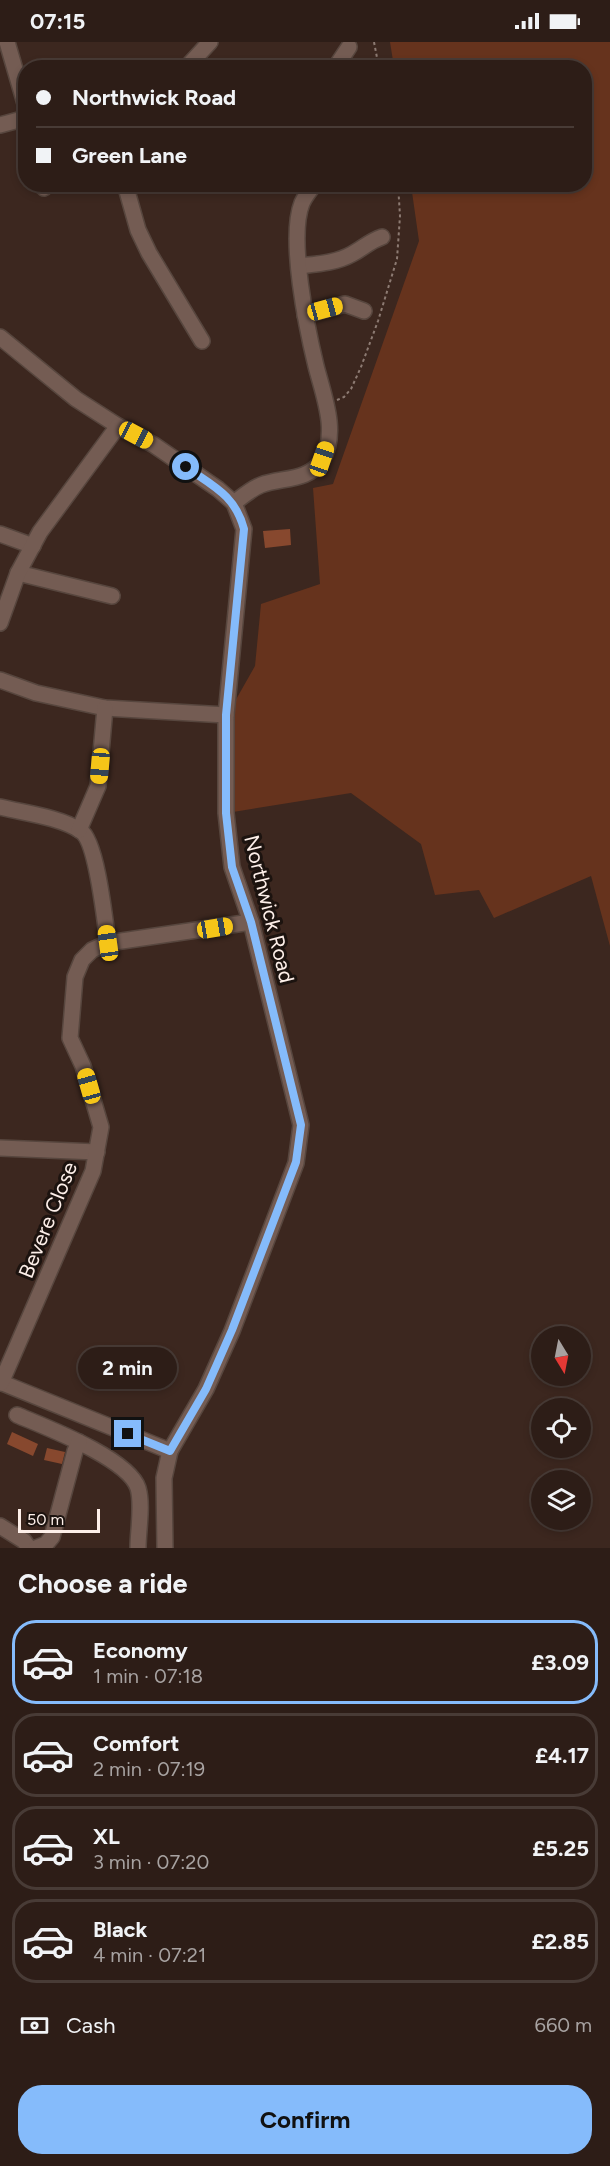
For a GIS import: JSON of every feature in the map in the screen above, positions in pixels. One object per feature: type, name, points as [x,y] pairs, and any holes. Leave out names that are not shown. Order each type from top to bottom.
[{"type":"street","points":[[7,42],[18,80]]},
{"type":"street","points":[[196,60],[210,42]]},
{"type":"street","points":[[340,60],[349,47]]},
{"type":"street","points":[[0,126],[18,120]]},
{"type":"street","points":[[127,192],[138,230],[149,253],[202,341]]},
{"type":"street","points":[[0,337],[76,399],[118,426],[154,445],[218,489],[234,503],[259,486],[277,480],[296,478],[313,470],[322,459],[328,444],[329,426],[326,405],[309,340],[299,266],[297,231],[301,205],[310,192]]},
{"type":"street","points":[[299,266],[327,263],[351,255],[370,241],[382,237]]},
{"type":"street","points":[[305,315],[345,304],[364,310]]},
{"type":"street","points":[[0,623],[18,573],[40,532],[118,426]]},
{"type":"street","name":"Northwick Road","points":[[165,1548],[164,1478],[170,1451],[206,1389],[227,1340],[296,1162],[301,1125],[251,922],[232,867],[226,813],[226,715],[244,538],[242,519],[234,503]]},
{"type":"street","points":[[0,534],[33,546]]},
{"type":"street","points":[[18,573],[112,596]]},
{"type":"street","points":[[0,680],[36,693],[105,708],[226,715]]},
{"type":"street","points":[[79,830],[98,786],[105,708]]},
{"type":"street","points":[[0,807],[49,818],[79,830],[85,835],[99,877],[108,943]]},
{"type":"street","name":"Bevere Close","points":[[1,1382],[89,1182],[97,1152],[101,1127],[83,1066],[70,1038],[75,977],[82,960],[92,950],[108,943],[251,922]]},
{"type":"street","points":[[0,1148],[97,1152]]},
{"type":"street","points":[[1,1382],[170,1451]]},
{"type":"street","points":[[17,1415],[97,1450],[132,1478],[138,1488],[138,1548]]},
{"type":"street","points":[[36,1548],[46,1544],[52,1537],[79,1442]]},
{"type":"street","points":[[0,1526],[24,1541],[29,1548]]},
{"type":"path","points":[[374,42],[377,60]]},
{"type":"path","points":[[326,405],[344,397],[351,389],[378,321],[397,259],[400,216],[398,192]]},
{"type":"shaded area","points":[[390,42],[610,42],[610,946],[591,876],[494,918],[479,890],[435,895],[421,844],[351,793],[233,812],[234,703],[255,666],[261,604],[320,584],[313,488],[333,484],[419,241],[412,192],[592,192],[592,60],[393,60]]},
{"type":"building","points":[[290,529],[291,545],[265,548],[263,531]]},
{"type":"building","points":[[12,1432],[38,1444],[33,1456],[7,1444]]},
{"type":"building","points":[[47,1448],[65,1452],[62,1464],[44,1460]]},
{"type":"route","points":[[128,1434],[170,1451],[206,1389],[232,1330],[296,1162],[301,1125],[251,922],[232,867],[226,813],[226,715],[244,529],[234,503],[186,467]]}]
